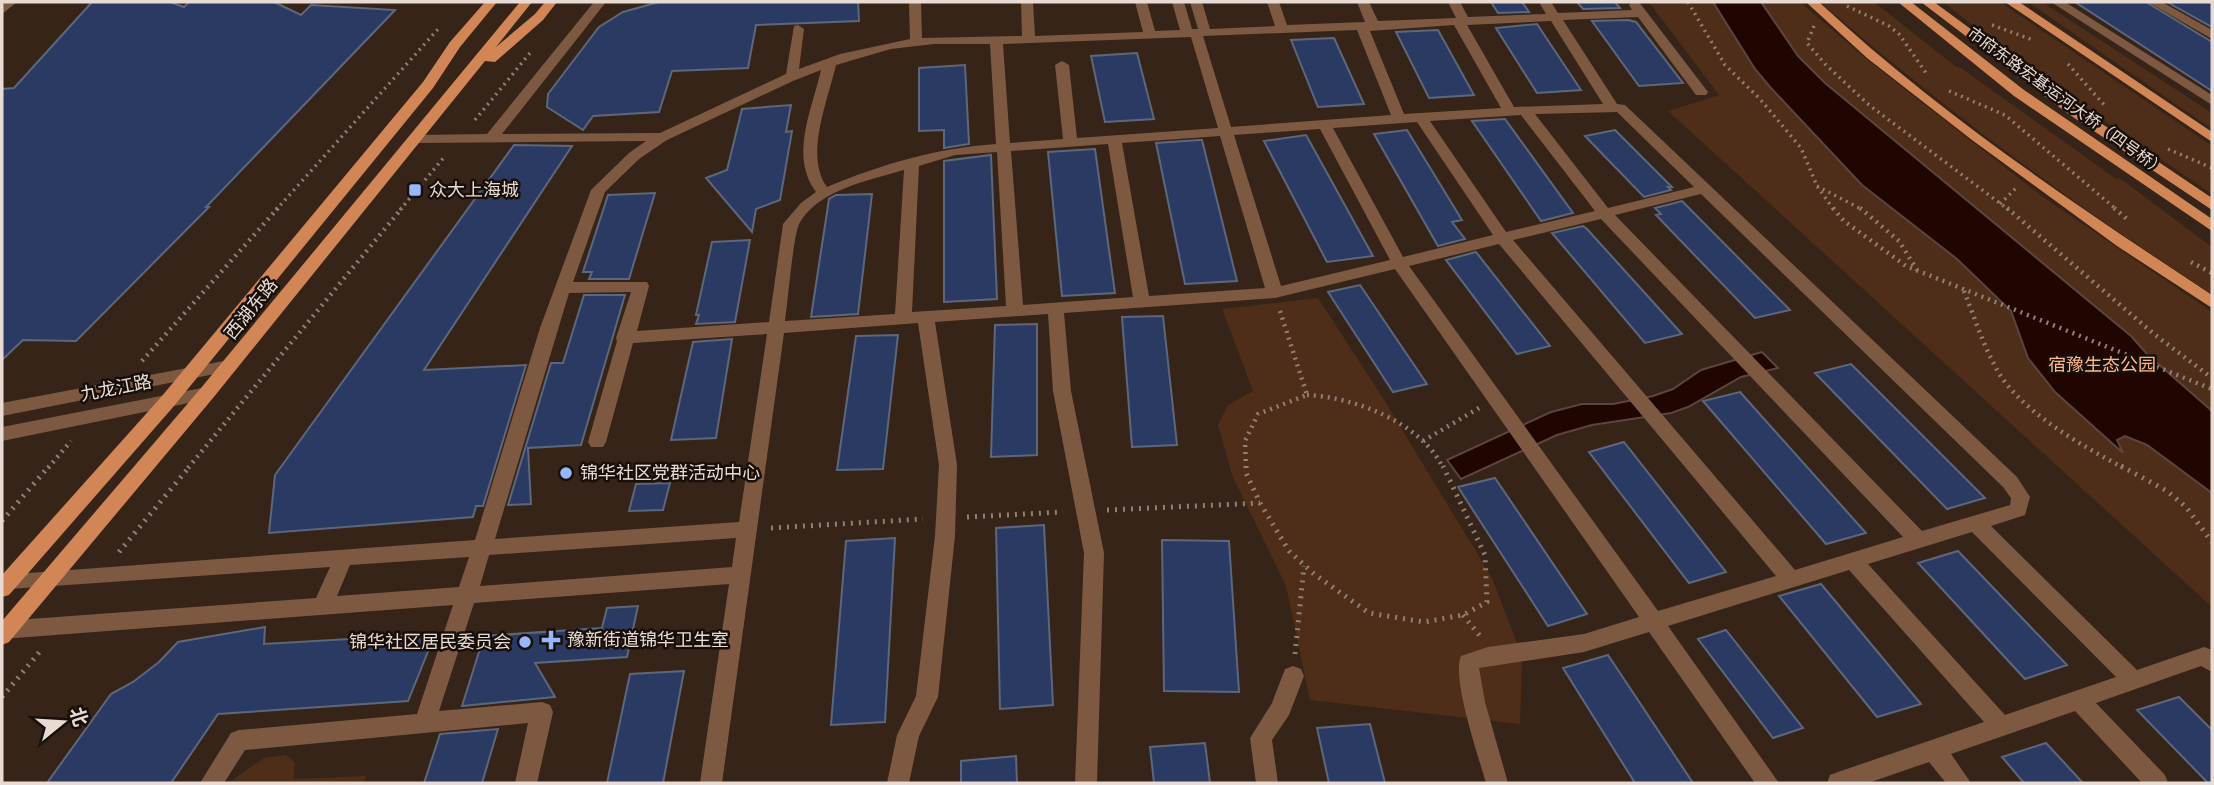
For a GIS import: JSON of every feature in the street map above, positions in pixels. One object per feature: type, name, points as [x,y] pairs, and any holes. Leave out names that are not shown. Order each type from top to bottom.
[{"type":"main road","name":"西湖东路","points":[[6,585],[168,401],[428,85],[455,45],[491,2]]},
{"type":"main road","name":"西湖东路","points":[[4,632],[53,578],[207,393],[526,2]]},
{"type":"main road","points":[[451,94],[539,18],[551,2]]},
{"type":"main road","points":[[1812,2],[1842,32],[1934,105],[2050,191],[2212,303]]},
{"type":"main road","name":"市府东路宏基运河大桥（四号桥）","points":[[1904,2],[2019,93],[2212,226]]},
{"type":"main road","name":"市府东路宏基运河大桥（四号桥）","points":[[1927,2],[2072,110],[2212,205]]},
{"type":"main road","points":[[2011,2],[2212,138]]},
{"type":"street","points":[[2,10],[11,2]]},
{"type":"street","points":[[491,139],[600,2]]},
{"type":"street","points":[[915,2],[916,42]]},
{"type":"street","points":[[1027,2],[1029,40]]},
{"type":"street","points":[[1141,2],[1150,36]]},
{"type":"street","points":[[1178,2],[1196,34],[1275,293]]},
{"type":"street","points":[[1196,2],[1196,34]]},
{"type":"street","points":[[1273,2],[1282,29]]},
{"type":"street","points":[[1363,2],[1373,25]]},
{"type":"street","points":[[1454,2],[1464,21]]},
{"type":"street","points":[[1545,2],[1611,106]]},
{"type":"street","points":[[1633,2],[1702,92]]},
{"type":"street","points":[[2057,2],[2212,101]]},
{"type":"street","points":[[2154,2],[2212,35]]},
{"type":"street","points":[[424,723],[563,288],[598,190],[634,156],[662,137],[792,76],[890,45],[1642,13]]},
{"type":"street","points":[[1464,21],[1460,24],[1517,111],[1604,214],[1918,540]]},
{"type":"street","points":[[1373,25],[1363,29],[1399,118]]},
{"type":"street","points":[[792,76],[798,29]]},
{"type":"street","points":[[996,39],[1015,313]]},
{"type":"street","points":[[824,193],[813,178],[808,153],[830,62]]},
{"type":"street","points":[[1062,65],[1070,143]]},
{"type":"street","points":[[711,783],[791,224],[806,206],[824,193],[912,162],[954,151],[1399,118],[1620,107],[2010,482],[2021,497],[2018,510],[1584,643],[1488,656],[1468,663],[1474,702],[1497,783]]},
{"type":"street","points":[[1421,117],[1502,238],[1791,579]]},
{"type":"street","points":[[1325,125],[1399,263],[1768,783]]},
{"type":"street","points":[[415,139],[662,137]]},
{"type":"street","points":[[1114,140],[1142,304]]},
{"type":"street","points":[[903,320],[912,162]]},
{"type":"street","points":[[624,338],[1275,293],[1705,189]]},
{"type":"street","points":[[563,288],[640,286],[597,442]]},
{"type":"street","points":[[1056,310],[1062,391],[1094,553],[1086,783]]},
{"type":"street","points":[[898,783],[908,735],[927,697],[946,518],[948,465],[926,319]]},
{"type":"street","name":"九龙江路","points":[[2,410],[229,366]]},
{"type":"street","name":"九龙江路","points":[[2,434],[207,393]]},
{"type":"street","points":[[1976,523],[2134,681]]},
{"type":"street","points":[[6,585],[53,578],[747,529]]},
{"type":"street","points":[[323,606],[344,557]]},
{"type":"street","points":[[1853,561],[2002,727]]},
{"type":"street","points":[[4,632],[61,625],[741,575]]},
{"type":"street","points":[[1838,783],[2204,656],[2212,663]]},
{"type":"street","points":[[1267,783],[1261,738],[1281,708],[1293,676]]},
{"type":"street","points":[[2079,700],[2157,783]]},
{"type":"street","points":[[211,783],[239,740],[542,712],[526,783]]},
{"type":"street","points":[[1933,750],[1960,783]]},
{"type":"path","points":[[1688,2],[1725,65],[1760,99],[1801,148],[1816,186],[1844,221],[1906,267],[2212,390]]},
{"type":"path","points":[[1841,2],[1899,34],[1930,77]]},
{"type":"path","points":[[1984,21],[2040,43]]},
{"type":"path","points":[[119,387],[445,23]]},
{"type":"path","points":[[1817,23],[1810,32],[1807,43],[1818,56],[1894,124],[2000,204],[2212,378]]},
{"type":"path","points":[[101,575],[537,45]]},
{"type":"path","points":[[2066,60],[2080,80],[2107,108]]},
{"type":"path","points":[[1943,88],[2005,115],[2033,136],[2137,228]]},
{"type":"path","points":[[2163,146],[2212,168]]},
{"type":"path","points":[[2000,204],[2020,184]]},
{"type":"path","points":[[1816,186],[1880,219],[1898,236],[1918,271]]},
{"type":"path","points":[[2185,258],[2212,273]]},
{"type":"path","points":[[1963,290],[1995,367],[2010,389],[2073,441],[2167,491],[2186,508],[2212,542]]},
{"type":"path","points":[[1275,293],[1307,396]]},
{"type":"path","points":[[1307,396],[1331,396],[1380,412],[1423,441],[1440,461],[1485,555],[1487,602],[1463,615],[1424,622],[1369,613],[1304,565],[1290,551],[1260,503],[1246,473],[1245,441],[1258,414],[1278,404],[1307,396]]},
{"type":"path","points":[[1423,441],[1495,399]]},
{"type":"path","points":[[2,521],[94,415]]},
{"type":"path","points":[[747,529],[1260,503]]},
{"type":"path","points":[[1293,676],[1304,565]]},
{"type":"path","points":[[2,697],[61,625]]},
{"type":"green space","name":"宿豫生态公园","points":[[1649,2],[1800,2],[1865,58],[2043,197],[2212,312],[2212,607],[1668,111],[1719,95]]},
{"type":"green space","points":[[1820,2],[1874,2],[1955,66],[2115,178],[2121,179],[2212,247],[2212,294],[2011,155],[1914,80]]},
{"type":"green space","points":[[1943,2],[2000,2],[2212,146],[2212,194],[2029,69]]},
{"type":"green space","points":[[2028,2],[2042,2],[2212,113],[2212,129]]},
{"type":"green space","points":[[1318,298],[1383,398],[1492,578],[1522,656],[1520,724],[1310,700],[1286,586],[1232,475],[1218,425],[1228,405],[1253,391],[1222,309]]},
{"type":"green space","points":[[286,755],[295,762],[294,779],[366,776],[364,783],[228,783],[264,758]]},
{"type":"shaded area","points":[[1713,2],[1761,2],[1798,56],[1825,83],[2131,336],[2147,354],[2212,411],[2212,493],[2147,445],[2125,436],[2117,440],[2123,453],[2055,392],[2028,358],[2011,311],[1957,259],[1862,185],[1755,69]]},
{"type":"shaded area","points":[[1762,352],[1778,368],[1741,377],[1688,407],[1671,413],[1592,425],[1557,435],[1461,479],[1447,460],[1551,412],[1582,404],[1613,404],[1653,396],[1673,389],[1701,370]]},
{"type":"building","points":[[92,2],[170,2],[184,7],[189,2],[274,2],[301,15],[311,5],[395,10],[206,207],[209,207],[76,341],[23,340],[2,360],[2,89],[14,88]]},
{"type":"building","points":[[659,2],[858,2],[859,21],[756,25],[748,68],[672,71],[659,112],[593,116],[583,130],[547,107],[548,94],[599,27],[623,12]]},
{"type":"building","points":[[1491,2],[1522,2],[1529,12],[1498,13]]},
{"type":"building","points":[[1577,2],[1615,2],[1620,8],[1583,9]]},
{"type":"building","points":[[2075,2],[2146,2],[2212,42],[2212,91]]},
{"type":"building","points":[[2167,2],[2212,2],[2212,27]]},
{"type":"building","points":[[1592,21],[1636,22],[1683,83],[1639,86]]},
{"type":"building","points":[[1537,24],[1581,90],[1537,93],[1496,28]]},
{"type":"building","points":[[1438,30],[1474,95],[1429,98],[1396,32]]},
{"type":"building","points":[[1334,38],[1364,104],[1318,107],[1291,40]]},
{"type":"building","points":[[1137,53],[1154,119],[1105,122],[1091,56]]},
{"type":"building","points":[[965,65],[969,144],[944,148],[944,130],[919,131],[919,68]]},
{"type":"building","points":[[791,105],[786,132],[792,131],[780,200],[756,209],[752,232],[706,178],[727,170],[742,109]]},
{"type":"building","points":[[1505,119],[1573,213],[1541,221],[1472,121]]},
{"type":"building","points":[[1407,130],[1462,220],[1452,222],[1465,239],[1438,246],[1374,134]]},
{"type":"building","points":[[1615,130],[1672,187],[1668,187],[1671,190],[1644,197],[1585,136]]},
{"type":"building","points":[[1306,135],[1373,256],[1327,262],[1264,141]]},
{"type":"building","points":[[1202,140],[1237,281],[1185,284],[1156,143]]},
{"type":"building","points":[[514,145],[572,146],[424,370],[526,365],[483,506],[476,506],[473,517],[269,533],[275,475]]},
{"type":"building","points":[[1095,149],[1115,293],[1062,296],[1048,152]]},
{"type":"building","points":[[991,155],[997,299],[944,302],[944,161]]},
{"type":"building","points":[[655,193],[629,279],[589,279],[592,272],[583,272],[608,195]]},
{"type":"building","points":[[872,194],[858,314],[811,317],[829,199],[836,195]]},
{"type":"building","points":[[1682,201],[1790,310],[1755,318],[1656,215],[1661,214],[1655,208]]},
{"type":"building","points":[[1583,226],[1682,334],[1645,343],[1552,233]]},
{"type":"building","points":[[750,240],[735,322],[696,324],[712,242]]},
{"type":"building","points":[[1476,252],[1550,346],[1517,354],[1446,260]]},
{"type":"building","points":[[1360,285],[1427,384],[1393,392],[1328,292]]},
{"type":"building","points":[[584,295],[625,295],[581,445],[528,448],[531,504],[508,505],[551,363],[563,363]]},
{"type":"building","points":[[1163,316],[1177,445],[1132,447],[1122,317]]},
{"type":"building","points":[[1037,324],[1037,455],[991,457],[995,325]]},
{"type":"building","points":[[898,335],[883,469],[837,470],[856,336]]},
{"type":"building","points":[[732,339],[716,438],[671,440],[693,342]]},
{"type":"building","points":[[1851,364],[1985,498],[1947,509],[1815,373]]},
{"type":"building","points":[[1740,392],[1866,533],[1826,544],[1703,401]]},
{"type":"building","points":[[1624,442],[1726,572],[1689,583],[1589,452]]},
{"type":"building","points":[[1495,478],[1587,614],[1548,626],[1458,487]]},
{"type":"building","points":[[670,483],[663,510],[629,511],[636,484]]},
{"type":"building","points":[[1044,525],[1053,705],[1000,709],[996,528]]},
{"type":"building","points":[[895,538],[885,722],[831,725],[846,541]]},
{"type":"building","points":[[1162,540],[1229,541],[1239,692],[1164,691]]},
{"type":"building","points":[[1958,551],[2067,665],[2025,679],[1918,563]]},
{"type":"building","points":[[1821,584],[1921,704],[1877,717],[1779,596]]},
{"type":"building","points":[[638,606],[627,657],[535,663],[555,697],[462,706],[484,636],[602,628],[607,608]]},
{"type":"building","points":[[265,627],[264,644],[435,634],[408,701],[218,714],[171,783],[47,783],[111,694],[133,682],[159,662],[178,642]]},
{"type":"building","points":[[1726,630],[1803,728],[1773,738],[1698,639]]},
{"type":"building","points":[[1608,655],[1693,783],[1635,783],[1563,668]]},
{"type":"building","points":[[684,671],[663,783],[607,783],[630,674]]},
{"type":"building","points":[[2179,697],[2212,730],[2212,783],[2208,783],[2137,710]]},
{"type":"building","points":[[1370,724],[1385,783],[1329,783],[1317,728]]},
{"type":"building","points":[[498,729],[482,783],[424,783],[440,734]]},
{"type":"building","points":[[1205,743],[1210,783],[1154,783],[1150,747]]},
{"type":"building","points":[[2046,743],[2083,783],[2024,783],[2002,757]]},
{"type":"building","points":[[1016,756],[1017,783],[961,783],[961,761]]},
{"type":"place","name":"众大上海城","points":[[415,190]]},
{"type":"place","name":"锦华社区党群活动中心","points":[[566,473]]},
{"type":"place","name":"豫新街道锦华卫生室","points":[[551,640]]},
{"type":"place","name":"锦华社区居民委员会","points":[[525,642]]}]
